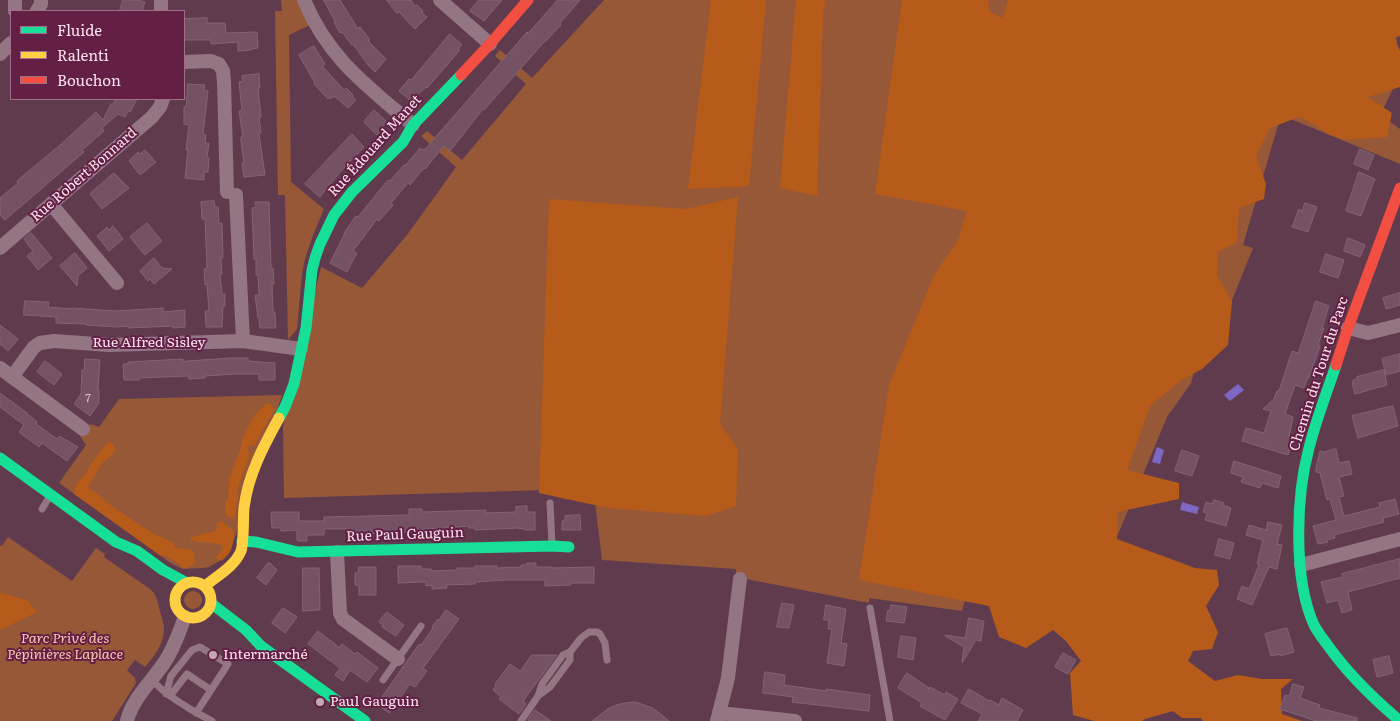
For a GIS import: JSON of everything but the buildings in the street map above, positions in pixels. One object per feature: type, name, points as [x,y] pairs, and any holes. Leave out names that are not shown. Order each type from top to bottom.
[{"type":"street","points":[[304,0],[320,31],[344,65],[413,126]]},
{"type":"street","points":[[440,0],[490,44]]},
{"type":"street","name":"Rue Édouard Manet","points":[[205,586],[237,558],[242,550],[244,507],[250,479],[262,449],[289,398],[306,328],[312,270],[326,229],[342,204],[403,142],[413,126],[490,44],[528,0]]},
{"type":"street","points":[[185,62],[211,61],[219,64],[222,71],[243,341]]},
{"type":"street","name":"Rue Robert Bonnard","points":[[0,248],[152,117],[163,100]]},
{"type":"street","name":"Chemin du Tour du Parc","points":[[1400,188],[1348,328],[1309,448],[1304,468],[1300,522],[1301,564],[1306,603],[1314,624],[1337,658],[1365,690],[1400,721]]},
{"type":"street","points":[[51,204],[117,283]]},
{"type":"street","points":[[1348,328],[1368,333],[1400,325]]},
{"type":"street","name":"Rue Alfred Sisley","points":[[12,377],[34,347],[40,343],[54,341],[108,345],[243,341],[301,349]]},
{"type":"street","points":[[0,368],[83,429]]},
{"type":"street","points":[[0,458],[116,542],[131,558],[156,579]]},
{"type":"street","points":[[1301,564],[1400,539]]},
{"type":"street","name":"Rue Paul Gauguin","points":[[242,541],[256,542],[298,552],[569,546]]},
{"type":"street","points":[[116,542],[137,551],[163,570],[187,583]]},
{"type":"street","points":[[337,552],[340,613],[342,617],[398,659]]},
{"type":"street","points":[[740,579],[728,678],[718,717],[794,721]]},
{"type":"street","points":[[175,604],[176,593],[183,585],[193,582],[205,586],[211,594],[212,604],[205,615],[192,617]]},
{"type":"street","points":[[167,590],[180,614],[218,624],[261,646]]},
{"type":"street","points":[[212,604],[246,630],[261,646],[365,721]]},
{"type":"street","points":[[127,721],[136,702],[172,651],[192,617]]},
{"type":"lane","points":[[42,508],[51,495]]},
{"type":"lane","points":[[550,503],[552,546]]},
{"type":"lane","points":[[870,608],[890,721]]},
{"type":"lane","points":[[383,680],[421,626]]},
{"type":"lane","points":[[521,721],[538,696],[542,684],[563,655],[570,652],[589,632],[600,634],[605,643],[607,660]]},
{"type":"lane","points":[[168,695],[170,676],[192,650],[200,647],[228,664],[196,713]]},
{"type":"lane","points":[[168,695],[187,674],[211,690]]},
{"type":"lane","points":[[151,680],[168,695],[212,721]]},
{"type":"green space","points":[[281,0],[298,0],[310,25],[289,35],[291,182],[324,209],[305,259],[297,329],[288,340],[285,195],[278,195],[275,11],[282,11]]},
{"type":"green space","points":[[604,0],[1400,0],[1396,33],[1400,75],[1380,115],[1400,129],[1400,164],[1281,115],[1243,245],[1253,248],[1214,345],[1203,342],[1191,383],[1167,417],[1111,551],[970,582],[962,611],[869,598],[869,603],[736,577],[736,569],[602,560],[591,469],[567,500],[546,490],[284,498],[283,427],[321,267],[362,288],[407,235],[456,167],[421,136],[427,131],[462,160],[526,84],[495,56],[500,50],[532,78]]},
{"type":"green space","points":[[282,395],[230,552],[222,561],[209,567],[183,569],[172,564],[59,483],[86,445],[80,436],[90,424],[99,427],[119,399]]},
{"type":"green space","name":"Parc Privé des Pépinières Laplace","points":[[8,537],[72,581],[96,548],[105,554],[104,557],[150,589],[155,595],[164,627],[163,638],[156,653],[145,667],[135,660],[127,670],[135,678],[136,683],[112,721],[0,721],[0,545],[2,546]]},
{"type":"green space","points":[[193,591],[199,594],[202,600],[199,606],[193,609],[187,606],[184,600],[187,594]]},
{"type":"shaded area","points":[[711,0],[766,0],[749,186],[688,189]]},
{"type":"shaded area","points":[[796,0],[825,0],[817,196],[780,188]]},
{"type":"shaded area","points":[[902,0],[988,0],[990,12],[1003,18],[1008,0],[1400,0],[1400,36],[1394,38],[1400,50],[1400,87],[1368,97],[1392,113],[1387,137],[1345,140],[1328,134],[1314,124],[1299,117],[1270,128],[1256,156],[1266,184],[1264,199],[1239,208],[1237,242],[1218,252],[1217,276],[1232,301],[1228,345],[1202,369],[1180,381],[1150,406],[1127,470],[1179,483],[1179,499],[1117,512],[1117,539],[1195,568],[1217,570],[1219,585],[1206,606],[1218,632],[1212,649],[1193,651],[1188,661],[1215,681],[1238,675],[1262,679],[1293,679],[1281,689],[1282,714],[1302,721],[1203,721],[1201,718],[1182,718],[1173,711],[1142,721],[1094,721],[1073,715],[1070,673],[1081,661],[1066,641],[1053,630],[1026,648],[999,637],[989,606],[859,580],[889,385],[934,275],[958,240],[967,211],[875,194]]},
{"type":"shaded area","points":[[738,197],[720,424],[738,449],[736,506],[706,516],[608,508],[539,493],[549,199],[686,209]]},
{"type":"shaded area","points":[[1238,384],[1244,390],[1230,401],[1224,395]]},
{"type":"shaded area","points":[[267,404],[271,404],[274,410],[254,446],[247,448],[249,457],[239,484],[234,517],[229,518],[226,514],[225,504],[228,498],[229,479],[243,437],[254,416]]},
{"type":"shaded area","points":[[110,442],[114,445],[115,451],[102,463],[88,487],[90,490],[152,533],[172,542],[175,547],[193,551],[194,564],[184,568],[169,557],[161,556],[74,494],[76,485],[107,443]]},
{"type":"shaded area","points":[[1157,447],[1164,450],[1160,464],[1152,462]]},
{"type":"shaded area","points":[[1182,502],[1199,507],[1197,514],[1180,510]]},
{"type":"shaded area","points":[[221,521],[234,531],[233,545],[230,552],[224,559],[219,561],[216,557],[223,548],[221,545],[194,541],[191,540],[191,537],[215,531],[217,523]]},
{"type":"shaded area","points":[[0,593],[27,600],[37,612],[0,630]]},
{"type":"traffic: fast","points":[[279,418],[294,384],[306,328],[315,258],[334,215],[352,192],[403,142],[413,125],[461,75]]},
{"type":"traffic: fast","points":[[1336,365],[1309,448],[1301,489],[1299,537],[1303,585],[1307,606],[1314,625],[1321,636],[1353,677],[1400,721]]},
{"type":"traffic: fast","points":[[0,458],[116,542],[137,551],[163,570],[187,583]]},
{"type":"traffic: fast","points":[[242,541],[256,542],[298,552],[569,547]]},
{"type":"traffic: fast","points":[[212,604],[246,630],[261,646],[365,721]]},
{"type":"traffic: slow","points":[[205,586],[230,566],[241,551],[244,508],[249,484],[262,451],[279,418]]},
{"type":"traffic: slow","points":[[193,582],[200,583],[206,587],[210,593],[211,600],[210,607],[206,613],[200,617],[193,618],[186,617],[180,613],[176,607],[175,600],[176,593],[180,587],[186,583],[193,582]]},
{"type":"traffic: jam","points":[[461,75],[528,0]]},
{"type":"traffic: jam","points":[[1336,365],[1400,188]]},
{"type":"place","name":"Intermarché","points":[[213,655]]},
{"type":"place","name":"Paul Gauguin","points":[[320,702]]}]
